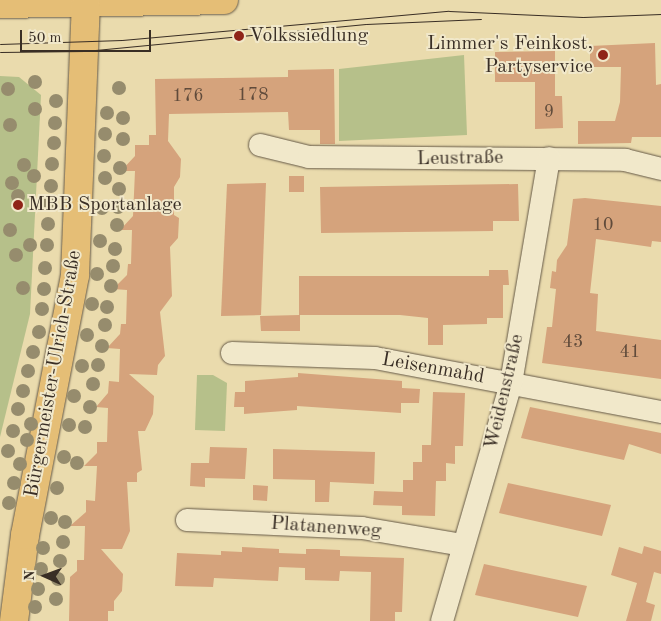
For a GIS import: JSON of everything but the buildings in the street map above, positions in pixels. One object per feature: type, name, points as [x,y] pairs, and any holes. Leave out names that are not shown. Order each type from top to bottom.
[{"type":"main road","points":[[0,4],[224,0]]},
{"type":"main road","name":"Bürgermeister-Ulrich-Straße","points":[[14,621],[25,535],[76,275],[86,3]]},
{"type":"street","name":"Leustraße","points":[[260,145],[309,157],[625,160],[661,169]]},
{"type":"street","name":"Weidenstraße","points":[[442,621],[511,383],[549,158]]},
{"type":"street","name":"Leisenmahd","points":[[232,353],[375,358],[661,412]]},
{"type":"street","name":"Platanenweg","points":[[188,520],[362,528],[463,545]]},
{"type":"green space","points":[[464,55],[467,135],[339,141],[339,69]]},
{"type":"green space","name":"MBB Sportanlage","points":[[0,76],[19,77],[41,95],[30,314],[0,437]]},
{"type":"green space","points":[[197,375],[213,375],[227,383],[225,431],[195,430]]},
{"type":"tram line","points":[[0,44],[122,40],[449,11],[583,17],[661,14]]},
{"type":"tram line","points":[[0,52],[85,51],[366,24],[481,19]]},
{"type":"place","name":"Volkssiedlung","points":[[239,36]]},
{"type":"place","name":"Limmer's Feinkost, Partyservice","points":[[603,55]]},
{"type":"place","name":"MBB Sportanlage","points":[[18,205]]}]
